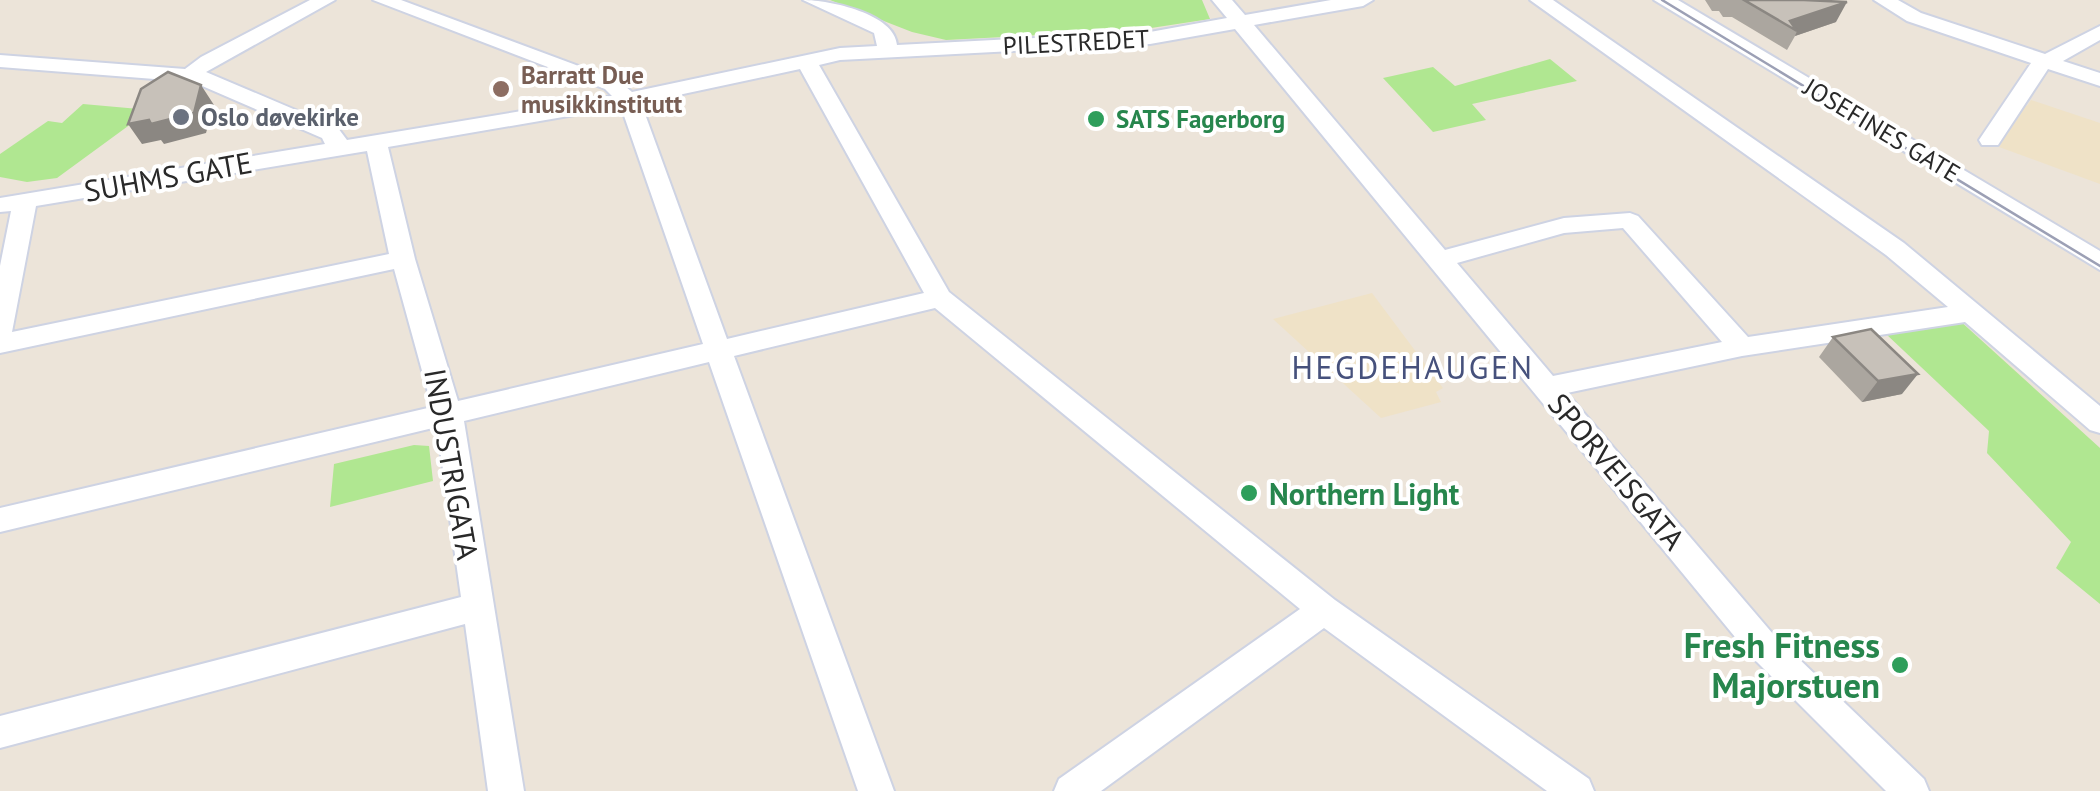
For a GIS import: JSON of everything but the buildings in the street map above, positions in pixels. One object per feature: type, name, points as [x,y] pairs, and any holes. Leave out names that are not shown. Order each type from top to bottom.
[{"type":"street","points":[[190,75],[208,61],[325,0]]},
{"type":"street","points":[[383,0],[612,85],[629,100],[876,791]]},
{"type":"street","points":[[812,0],[881,28],[886,34],[887,53]]},
{"type":"street","name":"SPORVEISGATA","points":[[1222,0],[1762,644],[1911,791]]},
{"type":"street","name":"PILESTREDET","points":[[629,100],[840,54],[1150,38],[1363,0]]},
{"type":"street","points":[[1540,0],[1895,249],[2100,422]]},
{"type":"street","name":"JOSEFINES GATE","points":[[1664,0],[2100,262]]},
{"type":"street","points":[[1884,0],[1914,17],[2100,80]]},
{"type":"street","points":[[1964,179],[2045,61],[2100,32]]},
{"type":"street","points":[[0,61],[190,75],[330,133],[337,148]]},
{"type":"street","points":[[807,62],[940,298],[1324,610],[1576,791]]},
{"type":"street","name":"SUHMS GATE","points":[[13,203],[629,100]]},
{"type":"street","name":"INDUSTRIGATA","points":[[376,142],[404,259],[449,414],[498,789]]},
{"type":"street","points":[[0,330],[13,203]]},
{"type":"street","points":[[1442,258],[1590,221],[1630,221],[1742,347]]},
{"type":"street","points":[[0,344],[404,259]]},
{"type":"street","points":[[0,520],[940,298]]},
{"type":"street","points":[[1548,388],[1742,347],[1841,330],[1890,329],[1970,312]]},
{"type":"street","points":[[0,732],[476,607]]},
{"type":"street","points":[[1072,791],[1324,610]]},
{"type":"shaded area","points":[[2031,100],[2100,123],[2100,184],[1999,147],[2023,104],[2027,106]]},
{"type":"shaded area","points":[[1372,293],[1443,388],[1436,392],[1441,402],[1381,418],[1273,319]]},
{"type":"green space","points":[[830,0],[1202,0],[1210,19],[1138,30],[946,40],[912,32]]},
{"type":"green space","points":[[1550,59],[1577,81],[1472,104],[1486,120],[1433,132],[1383,78],[1433,67],[1455,86]]},
{"type":"green space","points":[[83,104],[150,110],[57,178],[27,182],[0,177],[0,154],[48,121],[62,123]]},
{"type":"green space","points":[[1958,319],[2100,448],[2100,604],[2056,568],[2071,542],[1987,453],[1989,431],[1886,334]]},
{"type":"green space","points":[[414,445],[429,446],[433,481],[330,507],[334,464]]},
{"type":"tram line","points":[[1662,0],[2100,266]]},
{"type":"place","name":"Barratt Due musikkinstitutt","points":[[501,89]]},
{"type":"place","name":"Oslo døvekirke","points":[[181,117]]},
{"type":"place","name":"SATS Fagerborg","points":[[1096,119]]},
{"type":"place","name":"Northern Light","points":[[1249,493]]},
{"type":"place","name":"Fresh Fitness Majorstuen","points":[[1900,665]]},
{"type":"district","name":"HEGDEHAUGEN","points":[[1413,367]]}]
